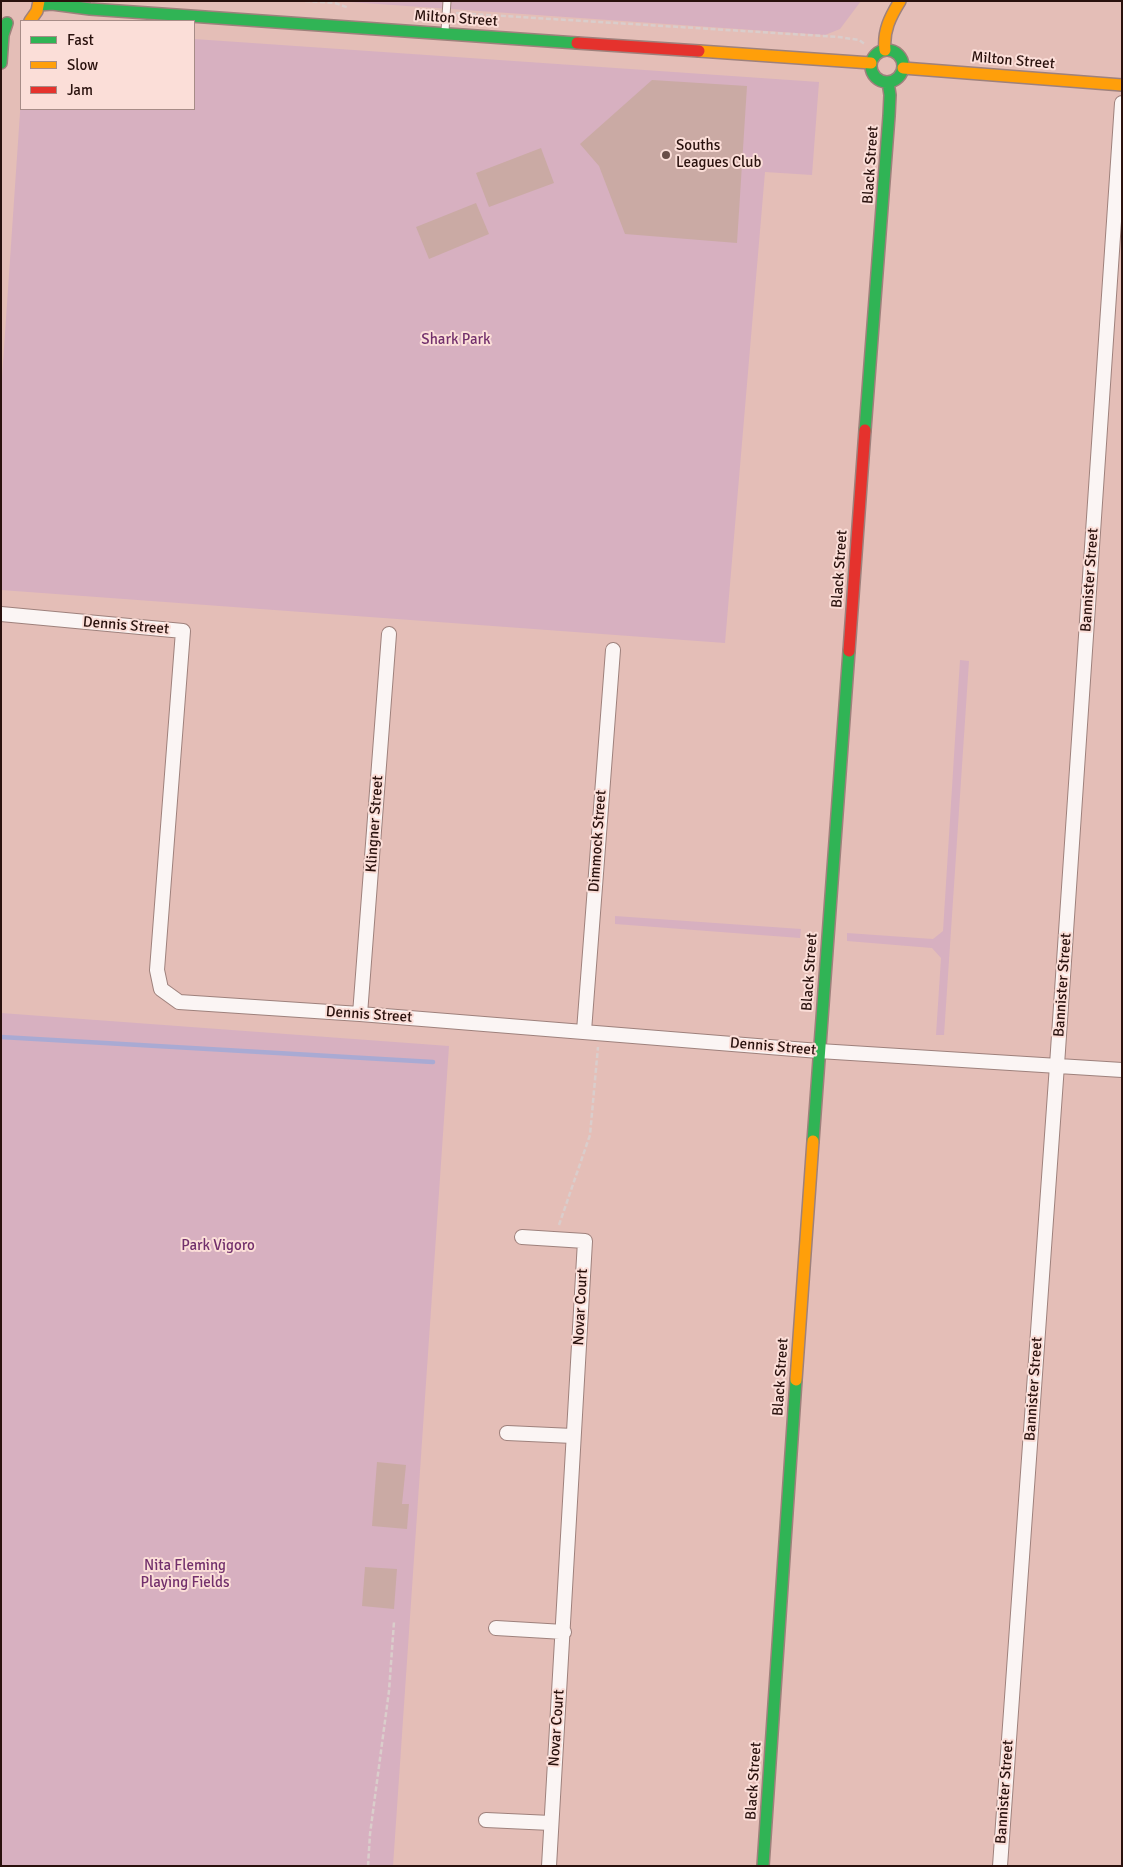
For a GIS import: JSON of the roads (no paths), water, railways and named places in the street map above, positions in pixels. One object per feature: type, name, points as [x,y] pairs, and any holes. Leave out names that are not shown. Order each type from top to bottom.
[{"type":"street","points":[[877,56],[895,52],[899,55],[902,59],[903,68],[898,78],[884,82],[875,77],[872,72],[884,32],[888,21],[900,1]]},
{"type":"street","name":"Milton Street","points":[[39,3],[445,34],[877,56]]},
{"type":"street","points":[[31,20],[34,18],[39,3]]},
{"type":"street","points":[[1,62],[3,35],[8,22]]},
{"type":"street","name":"Milton Street","points":[[903,68],[1122,85]]},
{"type":"street","name":"Black Street","points":[[763,1866],[819,1051],[890,116],[888,82]]},
{"type":"street","name":"Bannister Street","points":[[1000,1866],[1057,1065],[1122,103]]},
{"type":"street","name":"Dennis Street","points":[[1,614],[183,631],[157,970],[162,989],[179,1002],[360,1014],[819,1051],[1122,1070]]},
{"type":"street","name":"Klingner Street","points":[[360,1014],[389,634]]},
{"type":"street","name":"Dimmock Street","points":[[584,1032],[613,650]]},
{"type":"street","name":"Novar Court","points":[[522,1237],[585,1241],[573,1436],[564,1632],[549,1866]]},
{"type":"street","points":[[507,1433],[573,1436]]},
{"type":"street","points":[[496,1628],[564,1632]]},
{"type":"street","points":[[486,1820],[551,1823]]},
{"type":"lane","points":[[445,34],[447,1]]},
{"type":"waterway","points":[[1,1037],[433,1062]]},
{"type":"place","name":"Souths Leagues Club","points":[[666,155]]},
{"type":"park label","name":"Shark Park","points":[[456,340]]},
{"type":"park label","name":"Park Vigoro","points":[[218,1246]]},
{"type":"park label","name":"Nita Fleming Playing Fields","points":[[185,1574]]}]
